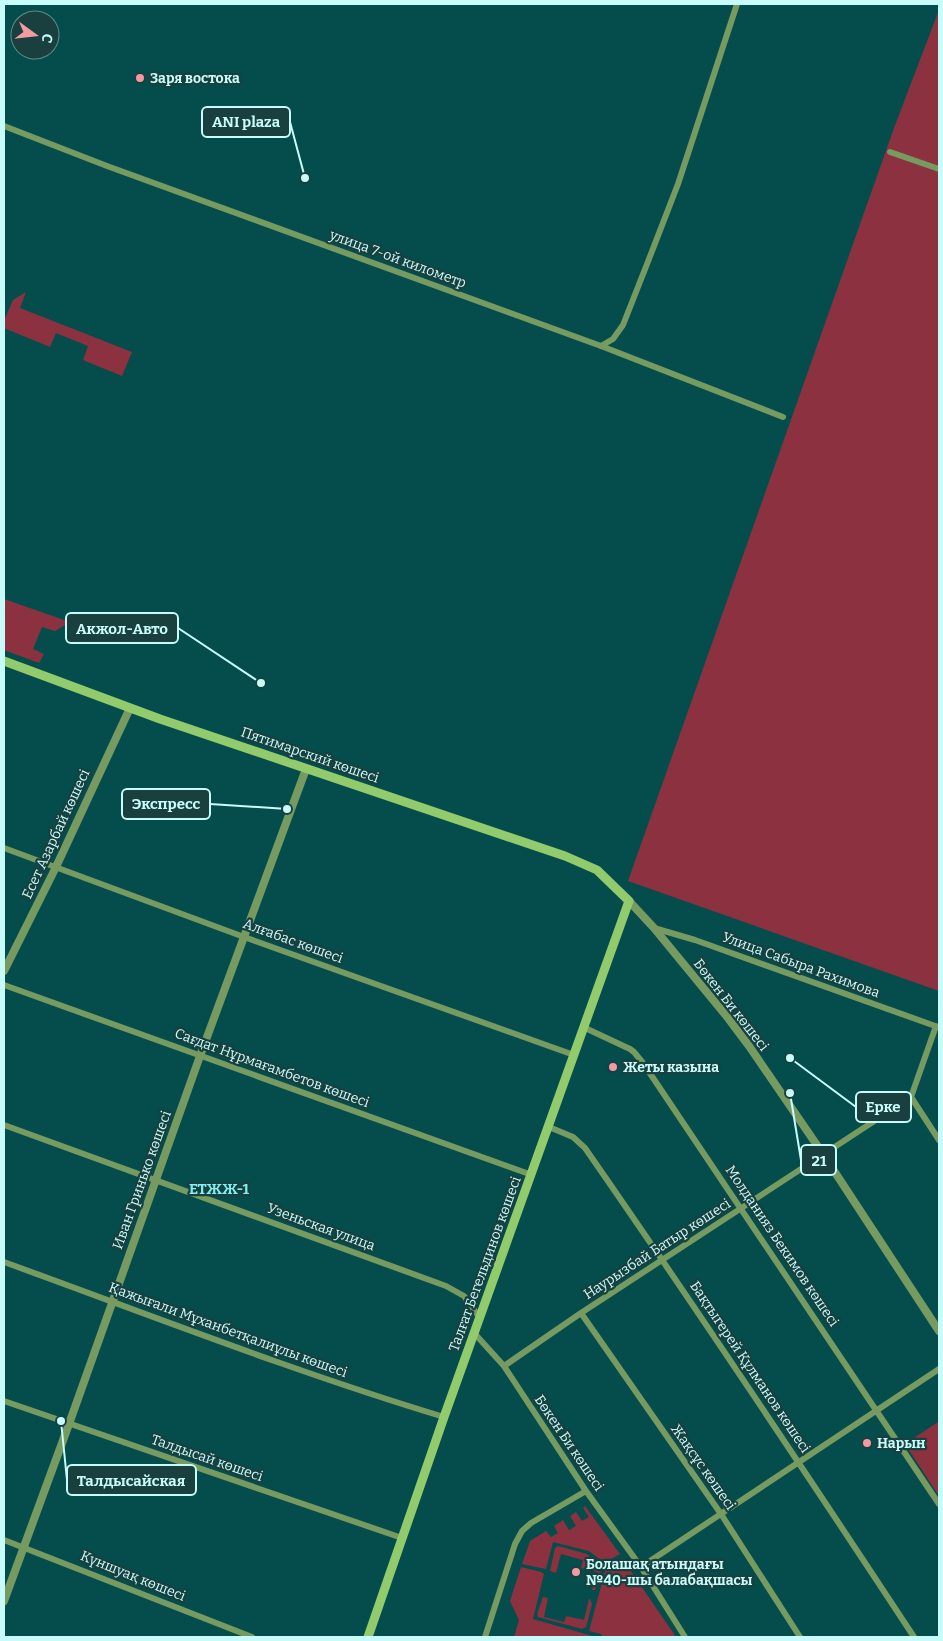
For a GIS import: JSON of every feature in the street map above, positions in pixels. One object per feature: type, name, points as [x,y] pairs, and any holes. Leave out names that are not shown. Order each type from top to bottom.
[{"type":"main road","name":"Пятимарский көшесі","points":[[4,661],[130,708],[565,856],[592,868],[605,877],[629,901]]},
{"type":"main road","name":"Талғат Бегельдинов көшесі","points":[[368,1637],[444,1417],[629,901]]},
{"type":"street","points":[[601,346],[613,339],[623,325],[678,184],[737,4]]},
{"type":"street","name":"улица 7-ой километр","points":[[4,126],[107,166],[601,346],[783,417]]},
{"type":"street","points":[[890,152],[939,169]]},
{"type":"street","name":"Есет Азарбай көшесі","points":[[4,971],[56,867],[130,708]]},
{"type":"street","name":"Иван Гринько көшесі","points":[[4,1601],[200,1056],[306,769]]},
{"type":"street","name":"Алғабас көшесі","points":[[4,848],[244,937],[574,1055]]},
{"type":"street","name":"Бөкен Би көшесі","points":[[629,901],[654,928],[728,1018],[823,1154],[939,1331]]},
{"type":"street","name":"Улица Сабыра Рахимова","points":[[654,928],[695,940],[938,1026]]},
{"type":"street","name":"Сағдат Нұрмағамбетов көшесі","points":[[4,985],[532,1175]]},
{"type":"street","points":[[938,1026],[911,1097],[939,1140]]},
{"type":"street","name":"Молданияз Бекимов көшесі","points":[[583,1027],[634,1052],[742,1208],[939,1504]]},
{"type":"street","name":"Наурызбай Батыр көшесі","points":[[504,1366],[581,1313],[911,1097]]},
{"type":"street","name":"Узеньская улица","points":[[4,1125],[446,1286],[464,1296],[480,1318]]},
{"type":"street","name":"Бақтыгерей Құлманов көшесі","points":[[549,1127],[572,1137],[582,1145],[800,1463],[914,1637]]},
{"type":"street","name":"Қажығали Мұханбетқалиұлы көшесі","points":[[4,1262],[284,1365],[444,1417]]},
{"type":"street","name":"Жақсұс көшесі","points":[[581,1313],[721,1514],[800,1637]]},
{"type":"street","name":"Бөкен Би көшесі","points":[[475,1334],[504,1366],[586,1491],[641,1567],[685,1637]]},
{"type":"street","points":[[641,1567],[939,1369]]},
{"type":"street","name":"Талдысай көшесі","points":[[4,1401],[402,1538]]},
{"type":"street","points":[[485,1637],[515,1544],[522,1531],[531,1523],[586,1491]]},
{"type":"street","name":"Күншуақ көшесі","points":[[4,1540],[252,1637]]},
{"type":"shaded area","points":[[939,10],[939,991],[628,881],[894,128]]},
{"type":"shaded area","points":[[26,292],[20,308],[132,352],[122,376],[83,360],[88,346],[56,333],[50,347],[4,328],[4,321],[13,300]]},
{"type":"shaded area","points":[[4,599],[70,622],[55,631],[42,627],[33,649],[44,654],[39,663],[4,650]]},
{"type":"shaded area","points":[[939,1423],[939,1496],[905,1444]]},
{"type":"shaded area","points":[[585,1506],[620,1554],[603,1562],[589,1551],[553,1542],[546,1569],[522,1564],[530,1541],[546,1531],[551,1537],[558,1533],[554,1526],[563,1520],[569,1530],[576,1526],[570,1516],[576,1512],[582,1521],[589,1517],[583,1508]]},
{"type":"shaded area","points":[[558,1546],[587,1554],[600,1565],[601,1570],[595,1590],[592,1590],[597,1572],[581,1568],[583,1560],[561,1554],[556,1573],[550,1571],[555,1548]]},
{"type":"shaded area","points":[[622,1558],[676,1637],[603,1637],[601,1634],[589,1631],[606,1568]]},
{"type":"shaded area","points":[[521,1567],[544,1574],[533,1619],[596,1637],[514,1637],[519,1620],[510,1601]]},
{"type":"shaded area","points":[[543,1597],[548,1598],[544,1617],[564,1622],[566,1616],[584,1620],[590,1599],[592,1604],[586,1627],[582,1629],[538,1617],[537,1614]]},
{"type":"place","name":"Заря востока","points":[[140,78]]},
{"type":"place","name":"ANI plaza","points":[[305,178]]},
{"type":"place","name":"Акжол-Авто","points":[[261,683]]},
{"type":"place","name":"Экспресс","points":[[287,809]]},
{"type":"place","name":"Ерке","points":[[790,1058]]},
{"type":"place","name":"Жеты казына","points":[[613,1067]]},
{"type":"place","name":"21","points":[[790,1093]]},
{"type":"place","name":"Талдысайская","points":[[61,1421]]},
{"type":"place","name":"Нарын","points":[[867,1443]]},
{"type":"place","name":"Болашақ атындағы №40-шы балабақшасы","points":[[576,1572]]},
{"type":"district","name":"ЕТЖЖ-1","points":[[219,1189]]}]
